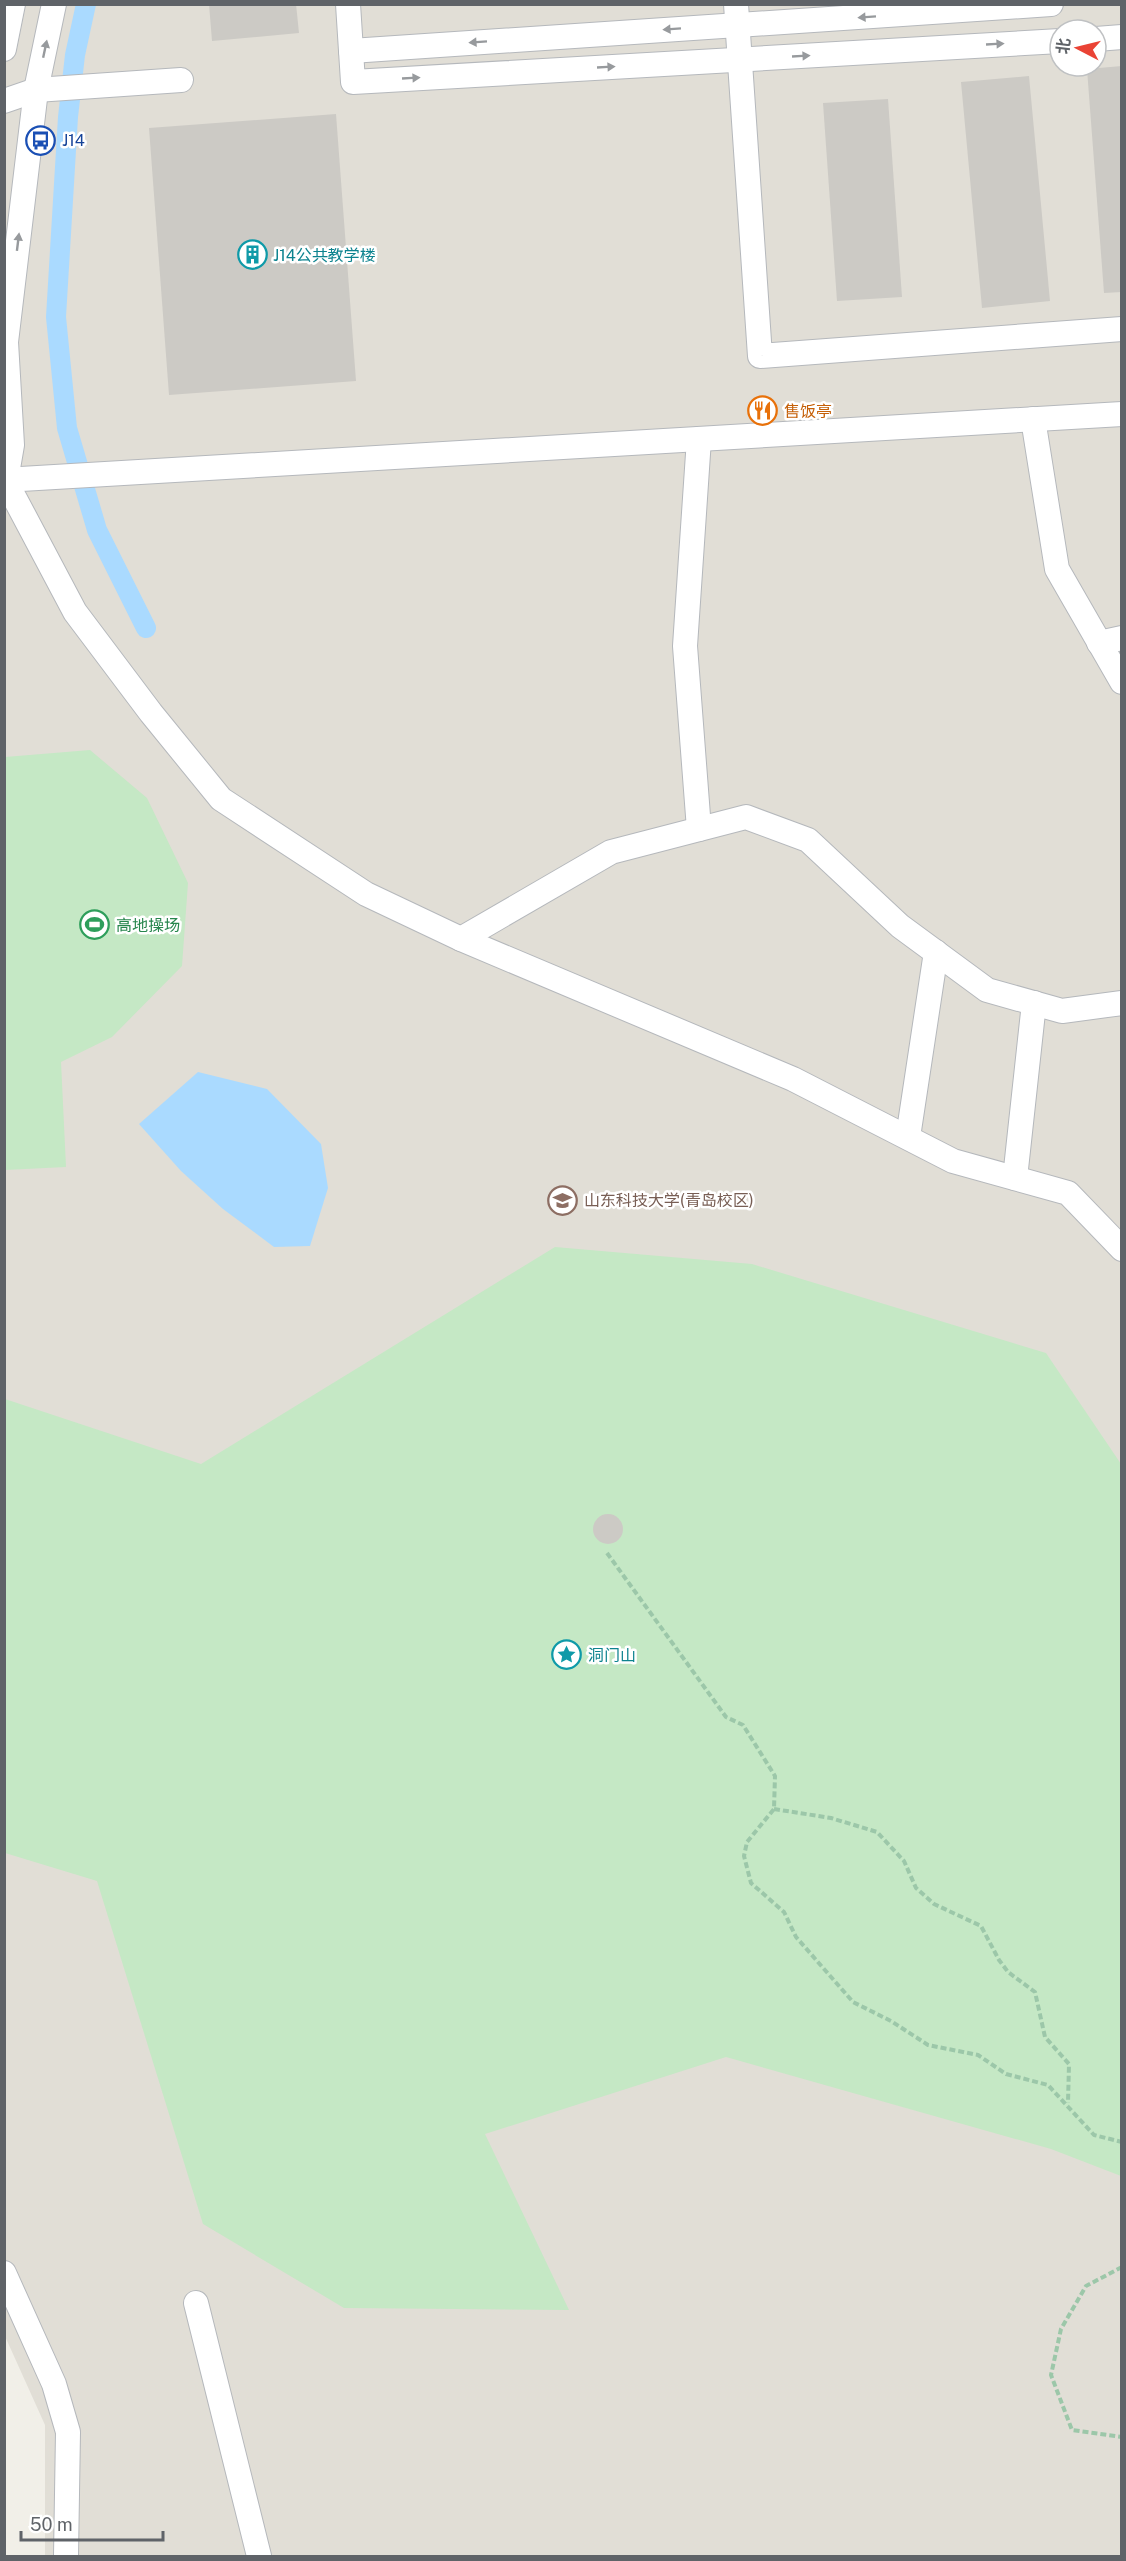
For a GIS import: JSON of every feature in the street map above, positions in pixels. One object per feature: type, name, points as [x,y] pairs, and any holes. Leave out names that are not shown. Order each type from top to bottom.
[{"type":"lane","points":[[4,49],[13,4]]},
{"type":"lane","points":[[54,4],[36,90],[5,342],[12,445],[5,479],[75,612],[151,713],[221,799],[366,894],[461,939],[793,1078],[953,1161],[1068,1193],[1122,1249]]},
{"type":"lane","points":[[348,4],[353,82],[1048,42]]},
{"type":"lane","points":[[351,51],[737,15],[1051,4]]},
{"type":"lane","points":[[737,15],[760,356],[1122,329]]},
{"type":"lane","points":[[4,101],[36,90],[181,80]]},
{"type":"lane","points":[[5,479],[1122,414]]},
{"type":"lane","points":[[1033,419],[1057,569],[1110,640],[1122,682]]},
{"type":"lane","points":[[699,439],[685,646],[699,829]]},
{"type":"lane","points":[[461,939],[611,852],[746,817],[808,840],[900,926],[987,990],[1062,1011],[1122,1003]]},
{"type":"lane","points":[[908,1137],[936,952]]},
{"type":"lane","points":[[1015,1178],[1034,1003]]},
{"type":"lane","points":[[4,2273],[54,2384],[68,2432],[66,2556]]},
{"type":"lane","points":[[196,2303],[259,2556]]},
{"type":"path","points":[[607,1553],[726,1717],[743,1725],[775,1776],[774,1809],[747,1842],[744,1856],[751,1883],[784,1912],[796,1937],[853,2002],[891,2021],[928,2045],[978,2055],[1006,2074],[1048,2085],[1068,2104],[1094,2135],[1122,2142]]},
{"type":"path","points":[[774,1809],[831,1818],[877,1832],[903,1861],[916,1888],[934,1904],[981,1926],[1008,1972],[1035,1992],[1045,2037],[1068,2064],[1068,2104]]},
{"type":"path","points":[[1122,2267],[1086,2286],[1060,2329],[1051,2375],[1072,2430],[1122,2438]]},
{"type":"shaded area","name":"山东科技大学(青岛校区)","points":[[4,5],[1121,5],[1121,2556],[45,2556],[45,2425],[4,2334]]},
{"type":"green space","name":"高地操场","points":[[90,750],[147,798],[188,883],[182,966],[112,1037],[61,1062],[66,1167],[5,1170],[5,757]]},
{"type":"green space","points":[[555,1247],[752,1264],[1046,1353],[1121,1464],[1121,2176],[1051,2149],[726,2057],[485,2134],[569,2310],[344,2308],[203,2224],[97,1881],[5,1853],[5,1399],[201,1464]]},
{"type":"water","points":[[198,1072],[267,1089],[321,1144],[328,1188],[310,1246],[274,1247],[223,1209],[181,1171],[139,1124]]},
{"type":"building","points":[[209,4],[296,4],[299,33],[212,41]]},
{"type":"building","points":[[1122,66],[1122,292],[1104,293],[1088,78],[1108,78],[1108,67]]},
{"type":"building","points":[[1029,76],[1050,301],[982,308],[961,82]]},
{"type":"building","points":[[888,99],[902,297],[837,301],[823,103]]},
{"type":"building","name":"J14公共教学楼","points":[[336,114],[356,381],[169,395],[149,128]]},
{"type":"building","points":[[608,1514],[619,1518],[623,1529],[619,1540],[608,1544],[597,1540],[593,1529],[597,1518]]},
{"type":"waterway","points":[[86,4],[75,55],[68,117],[56,317],[67,428],[97,530],[146,628]]},
{"type":"place","name":"J14","points":[[41,140]]},
{"type":"place","name":"J14公共教学楼","points":[[252,255]]},
{"type":"place","name":"售饭亭","points":[[763,411]]},
{"type":"place","name":"高地操场","points":[[95,925]]},
{"type":"place","name":"山东科技大学(青岛校区)","points":[[563,1200]]},
{"type":"place","name":"洞门山","points":[[567,1655]]}]
